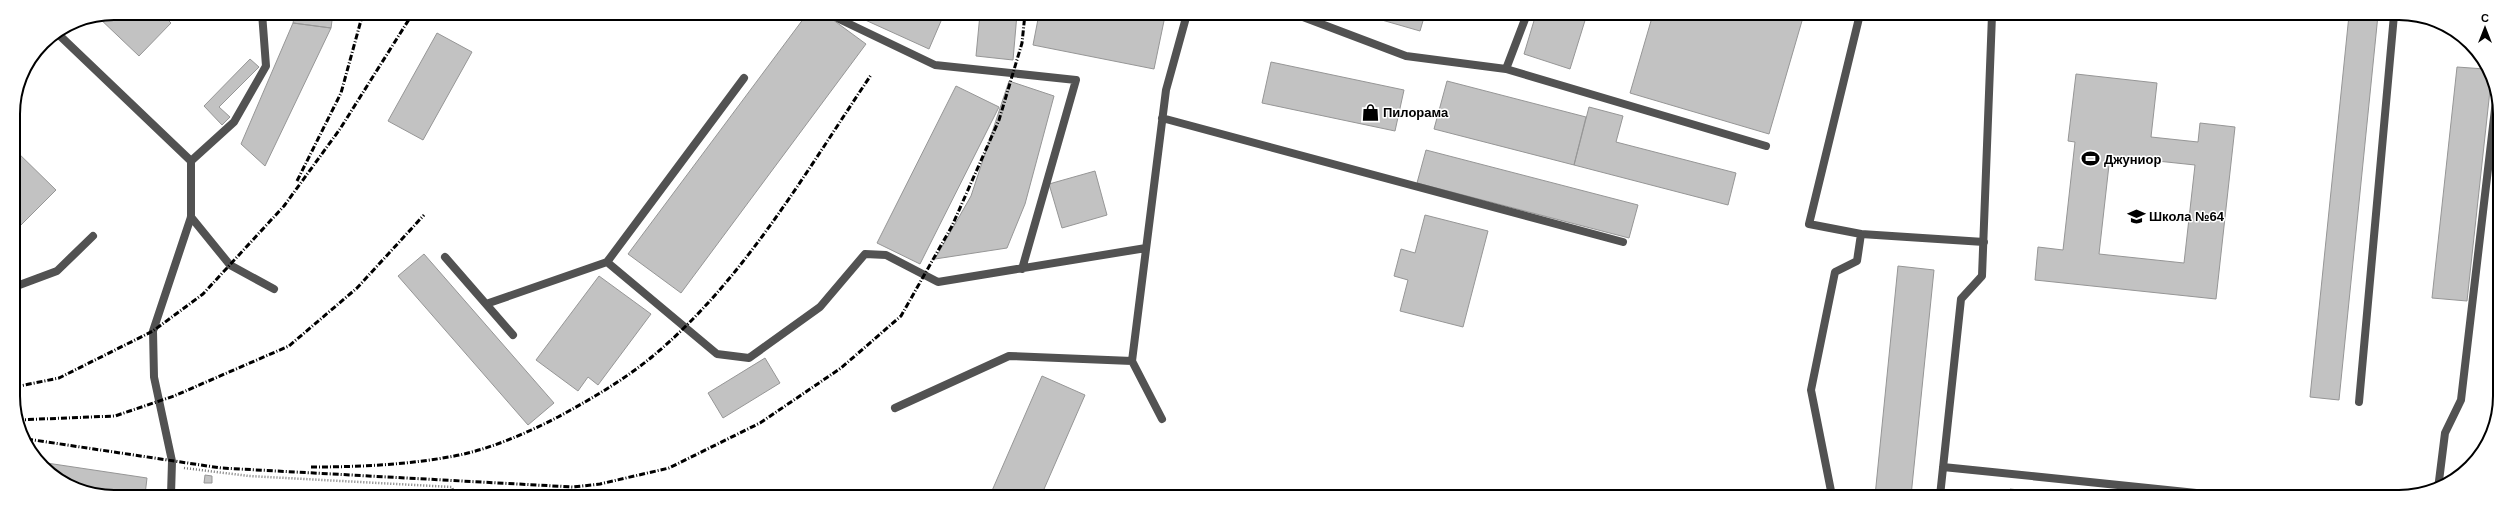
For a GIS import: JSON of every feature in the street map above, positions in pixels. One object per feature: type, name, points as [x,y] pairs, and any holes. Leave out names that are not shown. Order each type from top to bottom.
[{"type":"lane","points":[[191,161],[234,122],[266,66],[263,20]]},
{"type":"lane","points":[[841,20],[935,65],[1076,80],[1022,269]]},
{"type":"lane","points":[[1162,419],[1132,361],[1166,90],[1185,20]]},
{"type":"lane","points":[[1312,20],[1406,56],[1506,69],[1766,146]]},
{"type":"lane","points":[[1506,69],[1524,20]]},
{"type":"lane","points":[[1859,20],[1809,224],[1861,234],[1984,242]]},
{"type":"lane","points":[[1941,490],[1961,299],[1982,276],[1992,20]]},
{"type":"lane","points":[[2359,402],[2394,20]]},
{"type":"lane","points":[[61,37],[191,161],[191,218],[153,331],[154,377],[172,467],[171,490]]},
{"type":"lane","points":[[486,304],[607,262],[744,78]]},
{"type":"lane","points":[[1162,118],[1623,242]]},
{"type":"lane","points":[[2439,481],[2445,433],[2461,400],[2493,126]]},
{"type":"lane","points":[[191,218],[230,265],[274,289]]},
{"type":"lane","points":[[1831,490],[1811,390],[1835,272],[1857,261],[1861,234]]},
{"type":"lane","points":[[20,285],[57,271],[93,236]]},
{"type":"lane","points":[[607,262],[717,354],[749,358],[820,307],[865,254],[886,255],[938,282],[1146,248]]},
{"type":"lane","points":[[445,257],[513,335]]},
{"type":"lane","points":[[895,408],[1009,356],[1132,361]]},
{"type":"lane","points":[[1943,467],[2166,490]]},
{"type":"path","points":[[172,467],[249,476],[452,488],[453,490]]},
{"type":"building","points":[[168,20],[171,23],[139,56],[102,21]]},
{"type":"building","points":[[294,20],[332,20],[331,28],[293,23]]},
{"type":"building","points":[[803,20],[833,20],[866,44],[681,293],[628,254]]},
{"type":"building","points":[[865,20],[941,20],[929,49]]},
{"type":"building","points":[[979,20],[1016,20],[1013,60],[976,56]]},
{"type":"building","points":[[1038,20],[1164,20],[1154,69],[1033,45]]},
{"type":"building","points":[[1382,20],[1423,20],[1420,31]]},
{"type":"building","points":[[1534,20],[1585,20],[1570,69],[1524,54]]},
{"type":"building","points":[[1651,20],[1802,20],[1769,134],[1630,93]]},
{"type":"building","points":[[2348,20],[2377,20],[2339,400],[2310,397]]},
{"type":"building","points":[[293,23],[331,28],[265,166],[241,144]]},
{"type":"building","points":[[437,33],[472,52],[423,140],[388,121]]},
{"type":"building","points":[[250,59],[259,67],[219,107],[230,117],[222,125],[204,106]]},
{"type":"building","points":[[1271,62],[1404,90],[1395,131],[1262,103]]},
{"type":"building","points":[[2457,67],[2481,69],[2490,91],[2467,301],[2432,298]]},
{"type":"building","points":[[2076,74],[2157,83],[2151,137],[2198,142],[2200,123],[2235,127],[2216,299],[2035,280],[2038,247],[2063,250],[2075,142],[2068,141]],"holes":[[[2110,156],[2195,165],[2184,263],[2099,254]]]},
{"type":"building","points":[[1009,81],[1054,96],[1025,204],[1007,248],[935,259],[971,196]]},
{"type":"building","points":[[1447,81],[1586,117],[1574,165],[1434,129]]},
{"type":"building","points":[[956,86],[999,107],[920,264],[877,243]]},
{"type":"building","points":[[1589,107],[1623,116],[1616,142],[1736,173],[1728,205],[1574,165]]},
{"type":"building","points":[[1426,150],[1638,205],[1629,238],[1417,183]]},
{"type":"building","points":[[20,155],[56,190],[20,226]]},
{"type":"building","points":[[1095,171],[1107,215],[1062,228],[1049,184]]},
{"type":"building","points":[[1425,215],[1488,231],[1463,327],[1400,311],[1408,280],[1394,276],[1401,249],[1415,253]]},
{"type":"building","points":[[424,254],[554,403],[528,425],[398,276]]},
{"type":"building","points":[[1898,266],[1934,270],[1912,490],[1876,490]]},
{"type":"building","points":[[599,276],[651,314],[598,385],[588,377],[578,391],[536,360]]},
{"type":"building","points":[[765,358],[780,383],[723,418],[708,393]]},
{"type":"building","points":[[1042,376],[1085,395],[1044,490],[992,490]]},
{"type":"building","points":[[49,463],[147,478],[146,490],[102,489],[78,483],[57,471]]},
{"type":"building","points":[[205,475],[212,476],[212,483],[204,483]]},
{"type":"railway","points":[[297,181],[341,93],[361,20]]},
{"type":"railway","points":[[20,386],[59,378],[153,331],[203,294],[284,206],[340,129],[409,20]]},
{"type":"railway","points":[[31,440],[221,468],[573,487],[600,484],[669,468],[760,423],[841,368],[901,316],[952,226],[999,120],[1022,43],[1024,20]]},
{"type":"railway","points":[[311,467],[398,464],[432,460],[477,451],[519,436],[558,417],[631,373],[653,356],[686,326],[745,260],[797,187],[871,75]]},
{"type":"railway","points":[[23,420],[115,416],[174,396],[289,346],[357,288],[424,215]]},
{"type":"place","name":"Пилорама","points":[[1370,112]]},
{"type":"place","name":"Джуниор","points":[[2091,159]]},
{"type":"place","name":"Школа №64","points":[[2136,216]]}]
